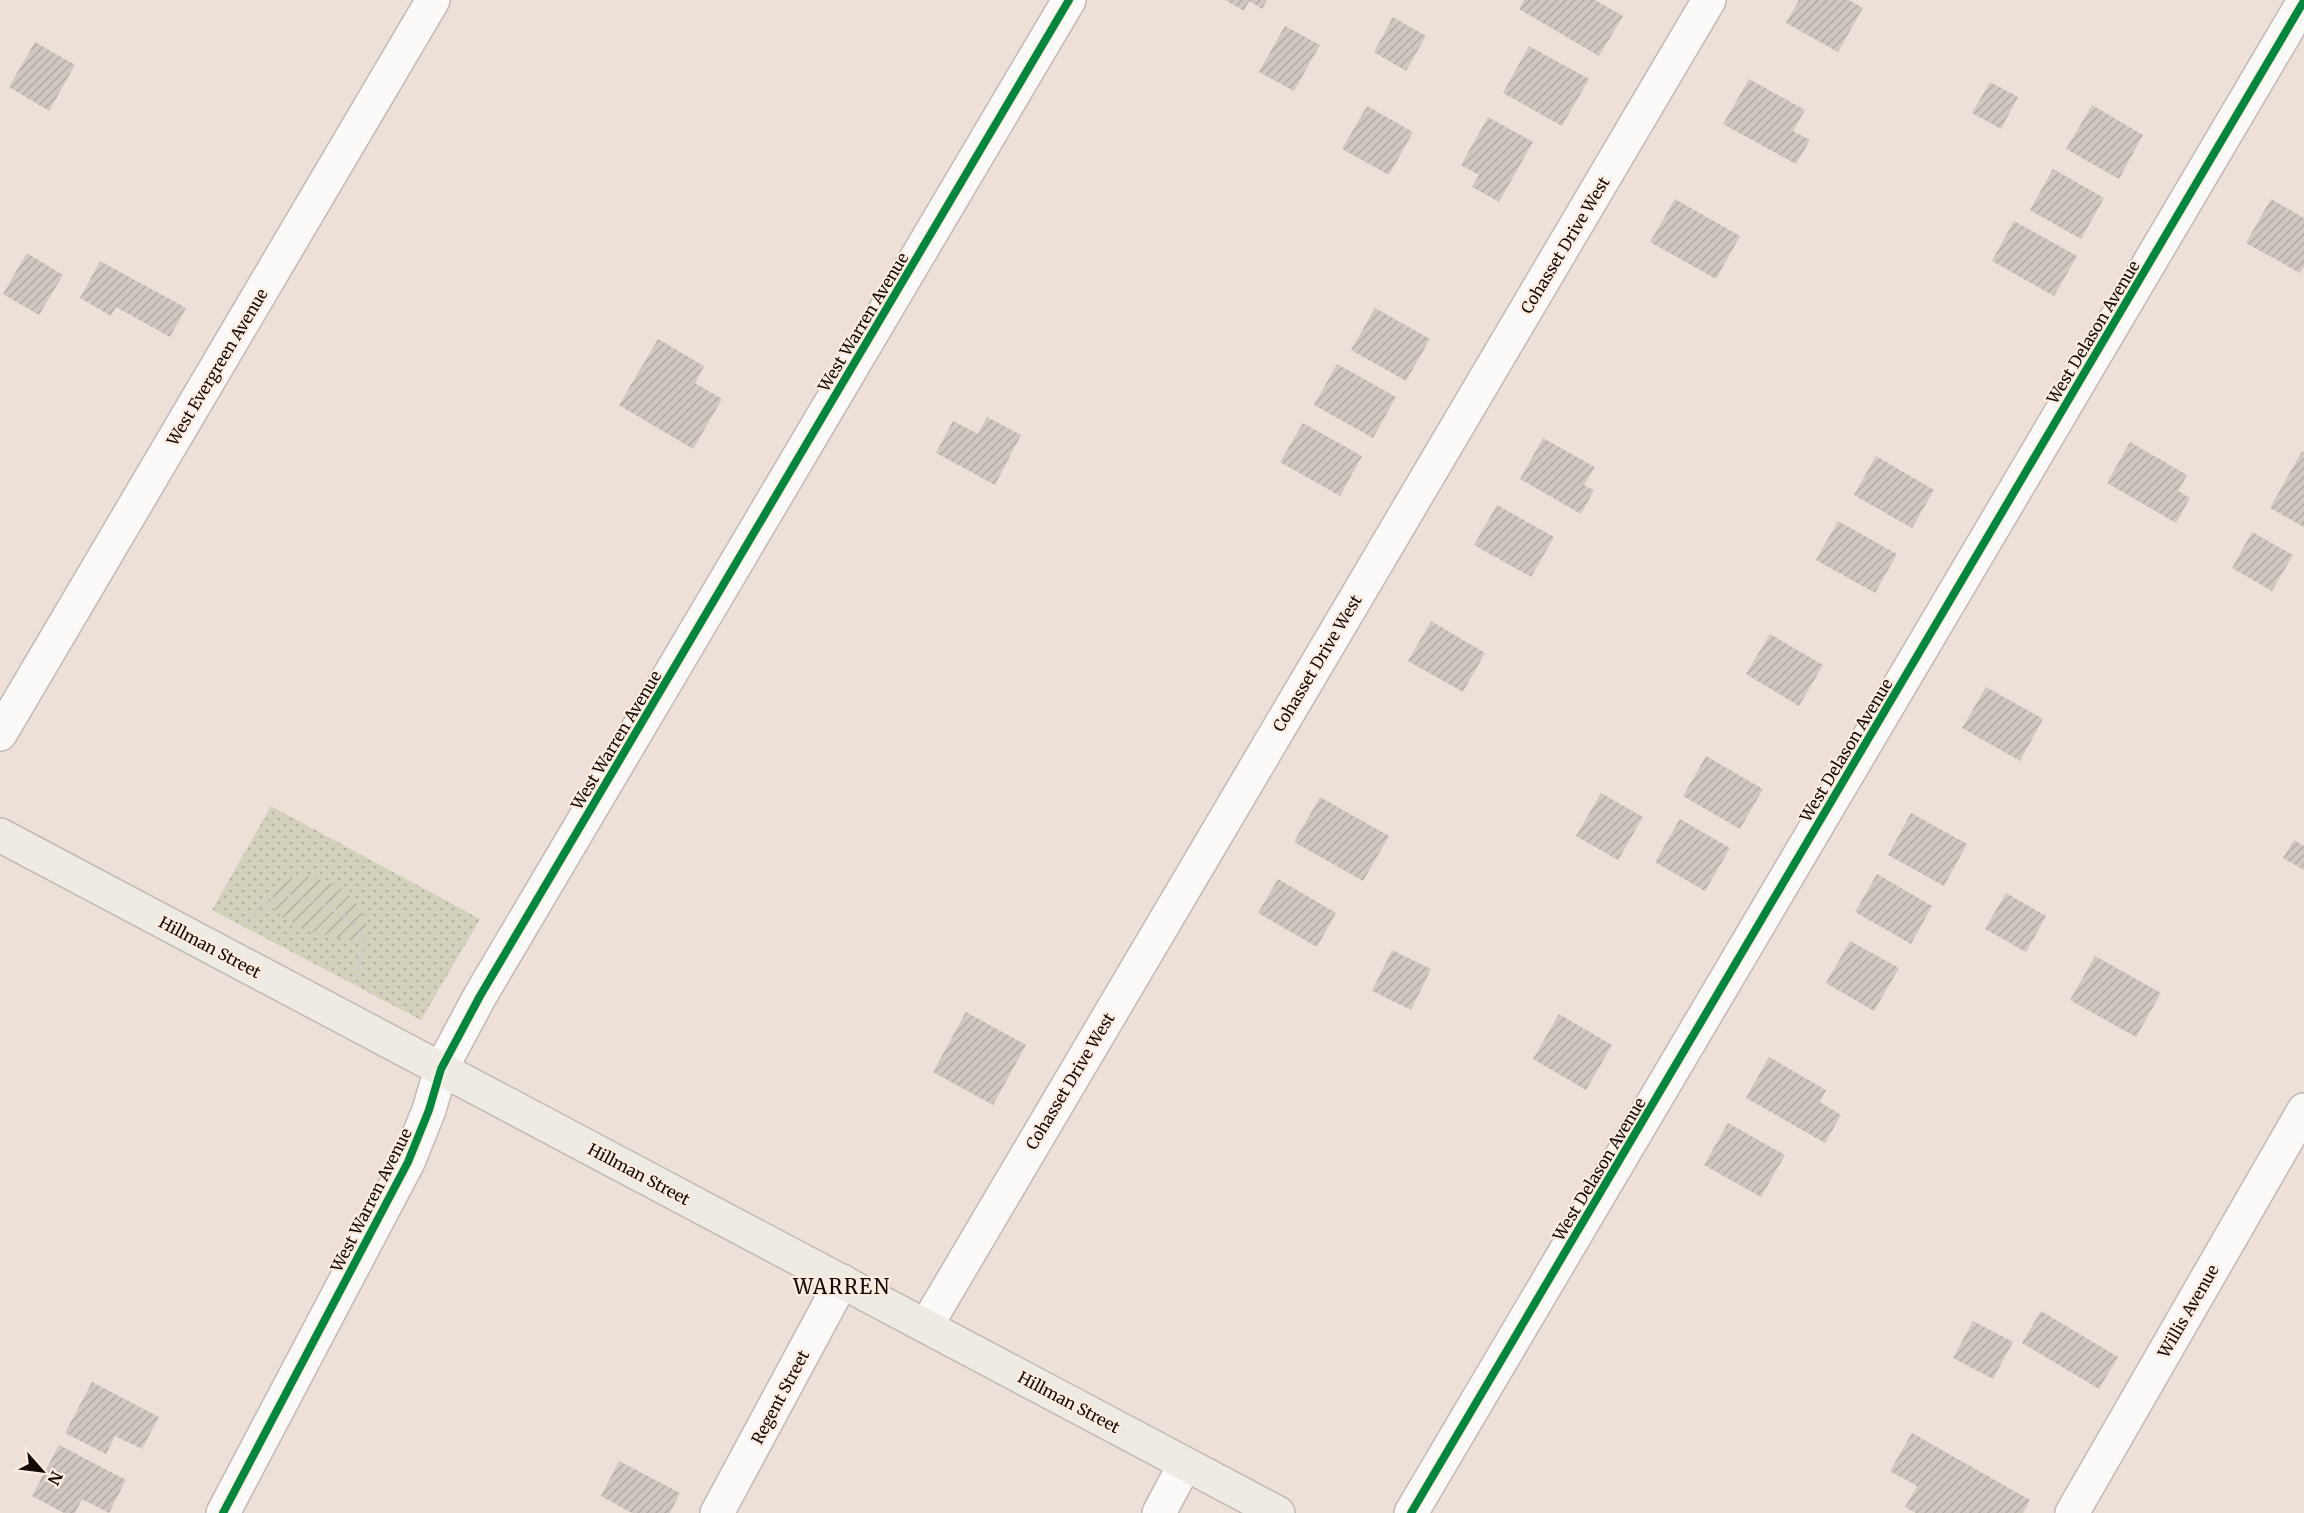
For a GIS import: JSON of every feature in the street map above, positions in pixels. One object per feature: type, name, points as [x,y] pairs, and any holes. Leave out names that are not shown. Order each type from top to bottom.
[{"type":"street","name":"West Evergreen Avenue","points":[[0,734],[433,0]]},
{"type":"street","name":"West Warren Avenue","points":[[223,1513],[408,1162],[429,1110],[441,1069],[480,996],[1069,0]]},
{"type":"street","name":"Cohasset Drive West","points":[[926,1326],[1709,0]]},
{"type":"street","name":"West Delason Avenue","points":[[1411,1513],[2304,1]]},
{"type":"street","name":"Hillman Street","points":[[0,835],[1278,1513]]},
{"type":"street","name":"Willis Avenue","points":[[2072,1513],[2304,1110]]},
{"type":"street","name":"Regent Street","points":[[717,1513],[842,1281]]},
{"type":"street","points":[[1159,1513],[1185,1464]]},
{"type":"path","points":[[245,927],[256,909],[282,895],[324,904],[344,916],[357,928],[362,939],[359,965],[351,983]]},
{"type":"shaded area","points":[[271,806],[480,919],[421,1020],[212,910]]},
{"type":"shaded area","points":[[301,875],[325,881],[351,896],[367,927],[362,939],[336,938],[310,931],[286,919],[266,902],[283,883]]},
{"type":"building","points":[[1225,0],[1267,0],[1262,9],[1249,1],[1244,11]]},
{"type":"building","points":[[1524,0],[1595,0],[1623,16],[1599,56],[1519,9]]},
{"type":"building","points":[[1799,0],[1849,0],[1863,8],[1838,52],[1786,23]]},
{"type":"building","points":[[1393,17],[1426,36],[1406,71],[1374,52]]},
{"type":"building","points":[[1285,26],[1320,45],[1294,91],[1259,72]]},
{"type":"building","points":[[35,42],[75,65],[49,111],[9,87]]},
{"type":"building","points":[[1529,46],[1589,79],[1562,126],[1503,93]]},
{"type":"building","points":[[1749,79],[1805,110],[1793,131],[1810,140],[1796,164],[1723,124]]},
{"type":"building","points":[[1990,82],[2018,97],[2001,129],[1972,113]]},
{"type":"building","points":[[2092,105],[2143,135],[2119,179],[2066,149]]},
{"type":"building","points":[[1367,106],[1413,132],[1389,175],[1342,149]]},
{"type":"building","points":[[1488,117],[1533,142],[1499,202],[1472,187],[1479,175],[1461,165]]},
{"type":"building","points":[[2053,169],[2104,198],[2081,239],[2030,210]]},
{"type":"building","points":[[1675,199],[1740,236],[1716,279],[1650,242]]},
{"type":"building","points":[[2271,199],[2304,218],[2304,266],[2300,273],[2246,243]]},
{"type":"building","points":[[2014,221],[2077,256],[2054,296],[1992,261]]},
{"type":"building","points":[[27,253],[63,275],[39,315],[3,294]]},
{"type":"building","points":[[100,261],[186,308],[170,337],[116,307],[111,316],[80,298]]},
{"type":"building","points":[[1375,308],[1430,339],[1406,381],[1351,350]]},
{"type":"building","points":[[658,339],[704,366],[695,383],[722,399],[693,449],[619,405]]},
{"type":"building","points":[[1337,364],[1396,397],[1373,438],[1314,405]]},
{"type":"building","points":[[987,417],[1021,435],[995,485],[936,453],[953,421],[978,434]]},
{"type":"building","points":[[1303,423],[1362,456],[1340,496],[1280,462]]},
{"type":"building","points":[[1543,438],[1595,467],[1584,485],[1594,490],[1581,514],[1520,479]]},
{"type":"building","points":[[2130,442],[2187,475],[2178,491],[2190,498],[2176,523],[2107,483]]},
{"type":"building","points":[[2302,451],[2304,452],[2304,527],[2270,508]]},
{"type":"building","points":[[1876,456],[1934,490],[1912,528],[1854,495]]},
{"type":"building","points":[[1497,505],[1554,537],[1531,577],[1474,545]]},
{"type":"building","points":[[1838,521],[1897,554],[1875,593],[1816,560]]},
{"type":"building","points":[[2252,532],[2293,555],[2272,591],[2232,568]]},
{"type":"building","points":[[1431,621],[1485,653],[1463,692],[1408,661]]},
{"type":"building","points":[[1770,634],[1823,665],[1799,706],[1746,674]]},
{"type":"building","points":[[1986,687],[2043,719],[2020,761],[1962,728]]},
{"type":"building","points":[[1706,756],[1763,789],[1740,829],[1683,796]]},
{"type":"building","points":[[1601,793],[1643,817],[1618,860],[1576,836]]},
{"type":"building","points":[[1320,797],[1389,836],[1363,881],[1294,842]]},
{"type":"building","points":[[1911,813],[1967,844],[1944,886],[1888,855]]},
{"type":"building","points":[[1680,819],[1730,848],[1705,891],[1655,862]]},
{"type":"building","points":[[2294,840],[2304,846],[2304,870],[2283,858]]},
{"type":"building","points":[[1877,874],[1932,906],[1911,944],[1855,912]]},
{"type":"building","points":[[1278,879],[1336,913],[1317,947],[1258,913]]},
{"type":"building","points":[[2006,893],[2046,916],[2026,952],[1985,929]]},
{"type":"building","points":[[1850,941],[1899,968],[1874,1011],[1826,983]]},
{"type":"building","points":[[1392,950],[1431,969],[1411,1010],[1372,991]]},
{"type":"building","points":[[2095,956],[2161,993],[2136,1037],[2070,1000]]},
{"type":"building","points":[[966,1012],[1026,1045],[993,1105],[933,1072]]},
{"type":"building","points":[[1559,1014],[1612,1045],[1586,1090],[1533,1059]]},
{"type":"building","points":[[1769,1057],[1826,1090],[1820,1102],[1841,1115],[1825,1143],[1746,1098]]},
{"type":"building","points":[[1728,1123],[1785,1155],[1761,1197],[1704,1165]]},
{"type":"building","points":[[2041,1311],[2118,1357],[2099,1389],[2022,1343]]},
{"type":"building","points":[[1973,1321],[2013,1342],[1993,1379],[1953,1358]]},
{"type":"building","points":[[92,1382],[159,1417],[142,1449],[115,1436],[106,1454],[65,1433]]},
{"type":"building","points":[[1912,1433],[2030,1500],[2023,1513],[1916,1513],[1905,1507],[1917,1486],[1890,1471]]},
{"type":"building","points":[[59,1445],[126,1480],[109,1513],[82,1499],[75,1513],[64,1513],[32,1496]]},
{"type":"building","points":[[619,1461],[680,1493],[670,1513],[632,1513],[601,1496]]},
{"type":"cycle path","points":[[223,1513],[408,1162],[429,1110],[441,1069],[480,996],[1069,0]]},
{"type":"cycle path","points":[[1411,1513],[2304,1]]},
{"type":"district","name":"WARREN","points":[[842,1286]]}]
